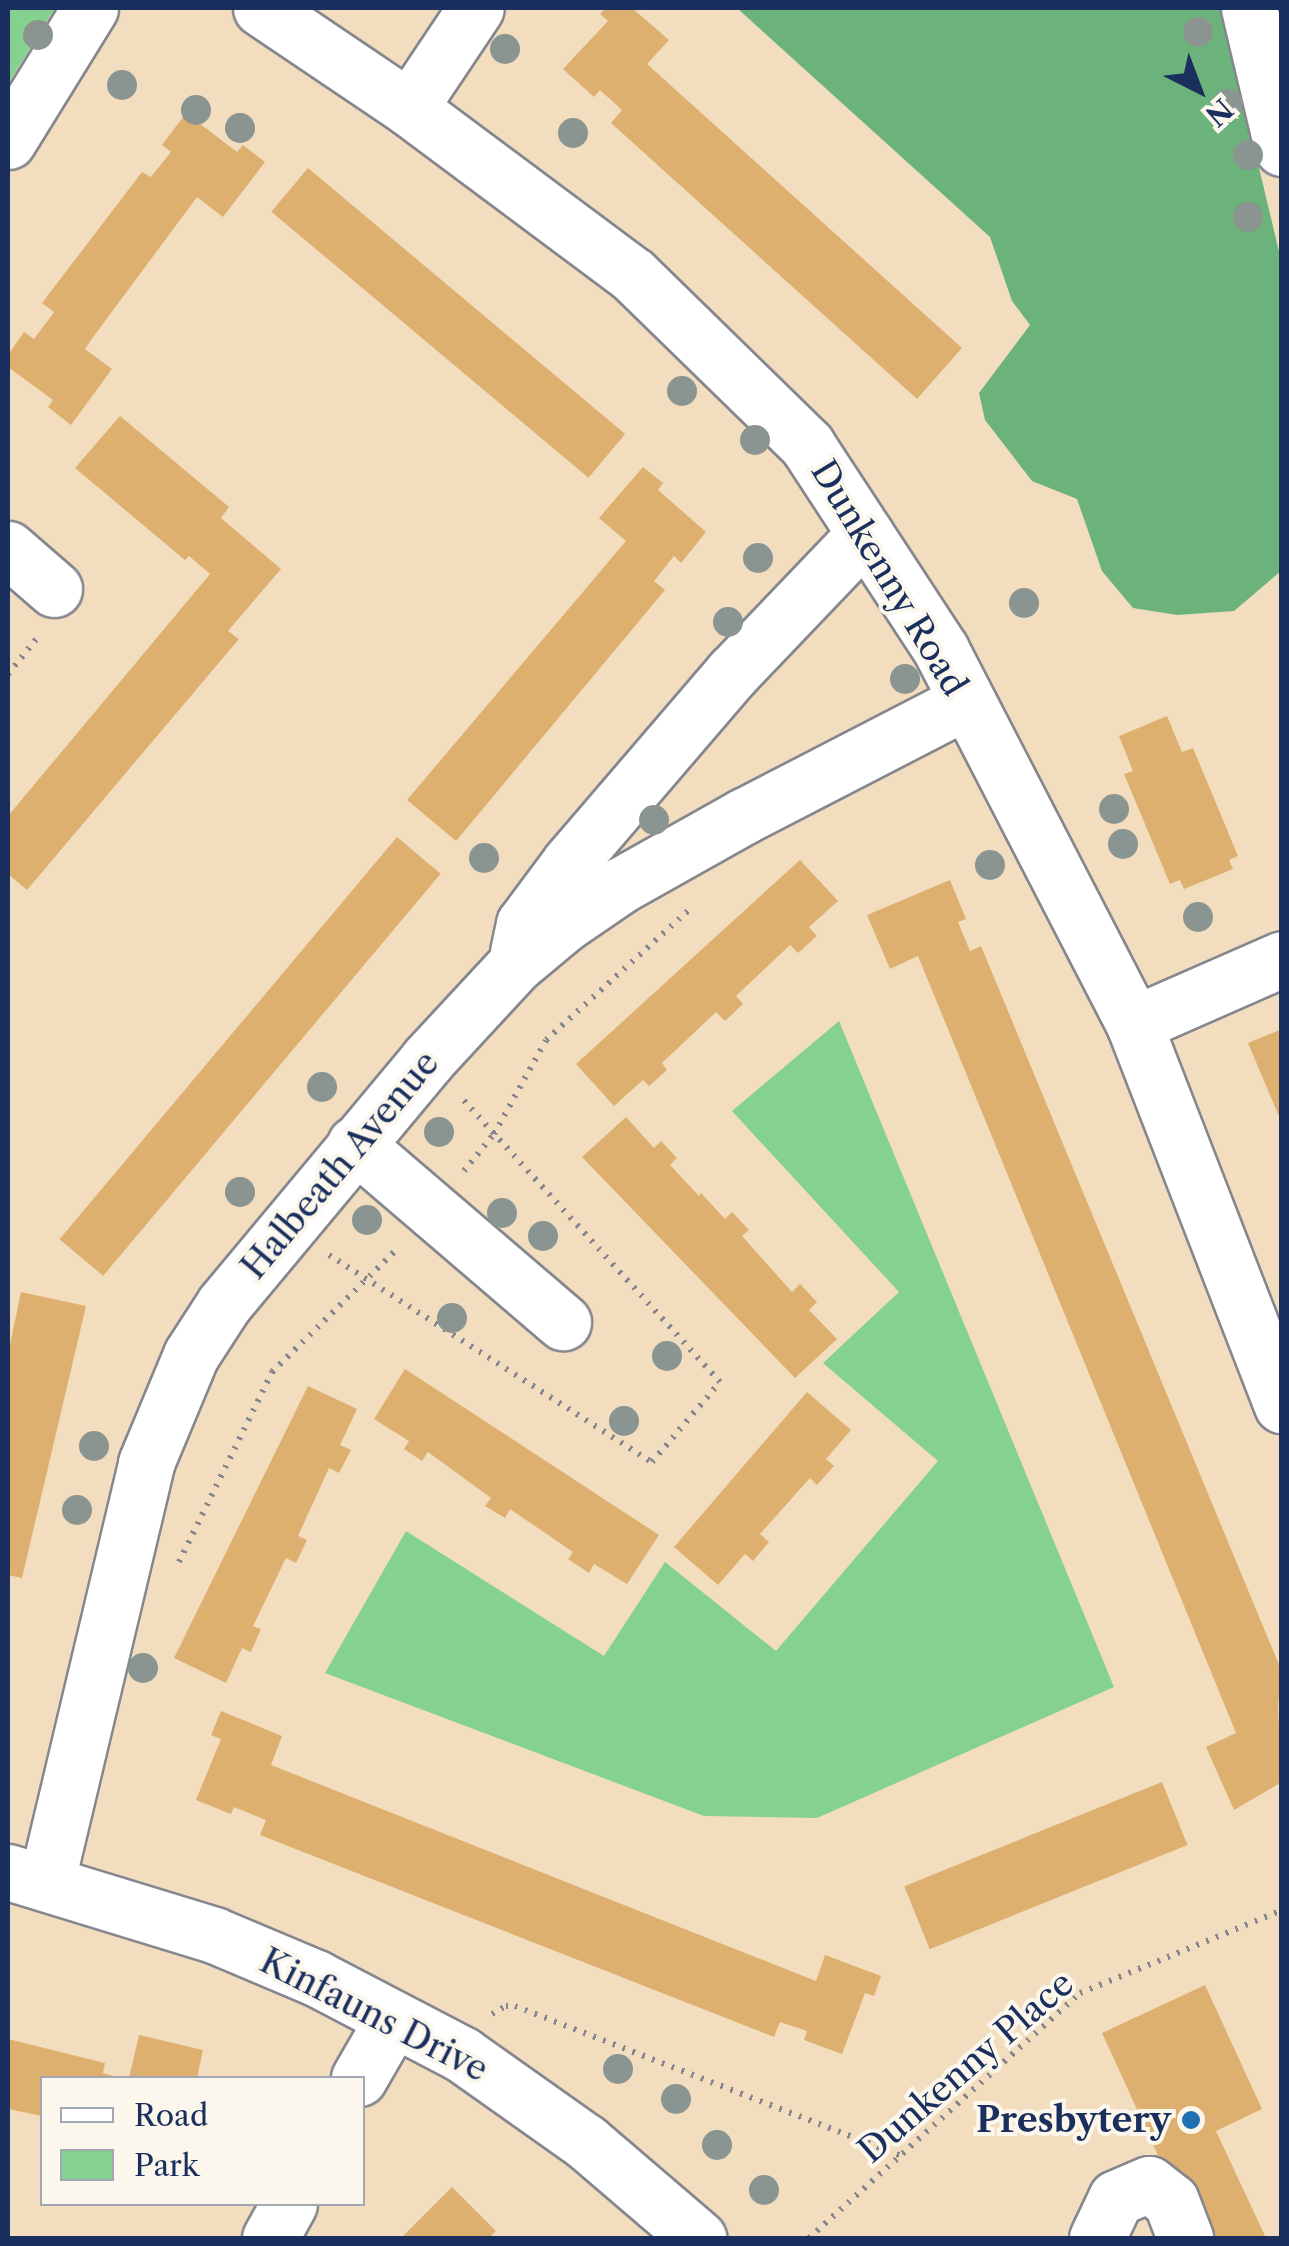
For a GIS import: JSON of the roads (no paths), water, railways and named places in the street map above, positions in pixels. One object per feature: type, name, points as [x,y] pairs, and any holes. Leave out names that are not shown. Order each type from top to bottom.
[{"type":"street","points":[[8,141],[90,8]]},
{"type":"street","name":"Dunkenny Road","points":[[261,8],[410,108],[633,275],[807,445],[941,650],[1134,1024],[1282,1405]]},
{"type":"street","points":[[410,108],[476,8]]},
{"type":"street","points":[[1249,8],[1282,148]]},
{"type":"street","points":[[516,964],[524,924],[570,862],[733,672],[866,534]]},
{"type":"street","points":[[8,549],[54,589]]},
{"type":"street","name":"Halbeath Avenue","points":[[27,1876],[146,1463],[166,1406],[191,1354],[224,1304],[356,1144],[516,964],[621,884],[965,702]]},
{"type":"street","points":[[1134,1024],[1282,959]]},
{"type":"street","points":[[356,1144],[563,1322]]},
{"type":"street","name":"Kinfauns Drive","points":[[27,1876],[214,1935],[316,1978],[463,2055],[586,2142],[698,2238]]},
{"type":"street","points":[[360,2076],[393,2018]]},
{"type":"street","points":[[1097,2238],[1116,2198],[1148,2184],[1171,2201],[1185,2238]]},
{"type":"street","points":[[270,2238],[288,2206]]},
{"type":"place","name":"Presbytery","points":[[1191,2120]]}]
